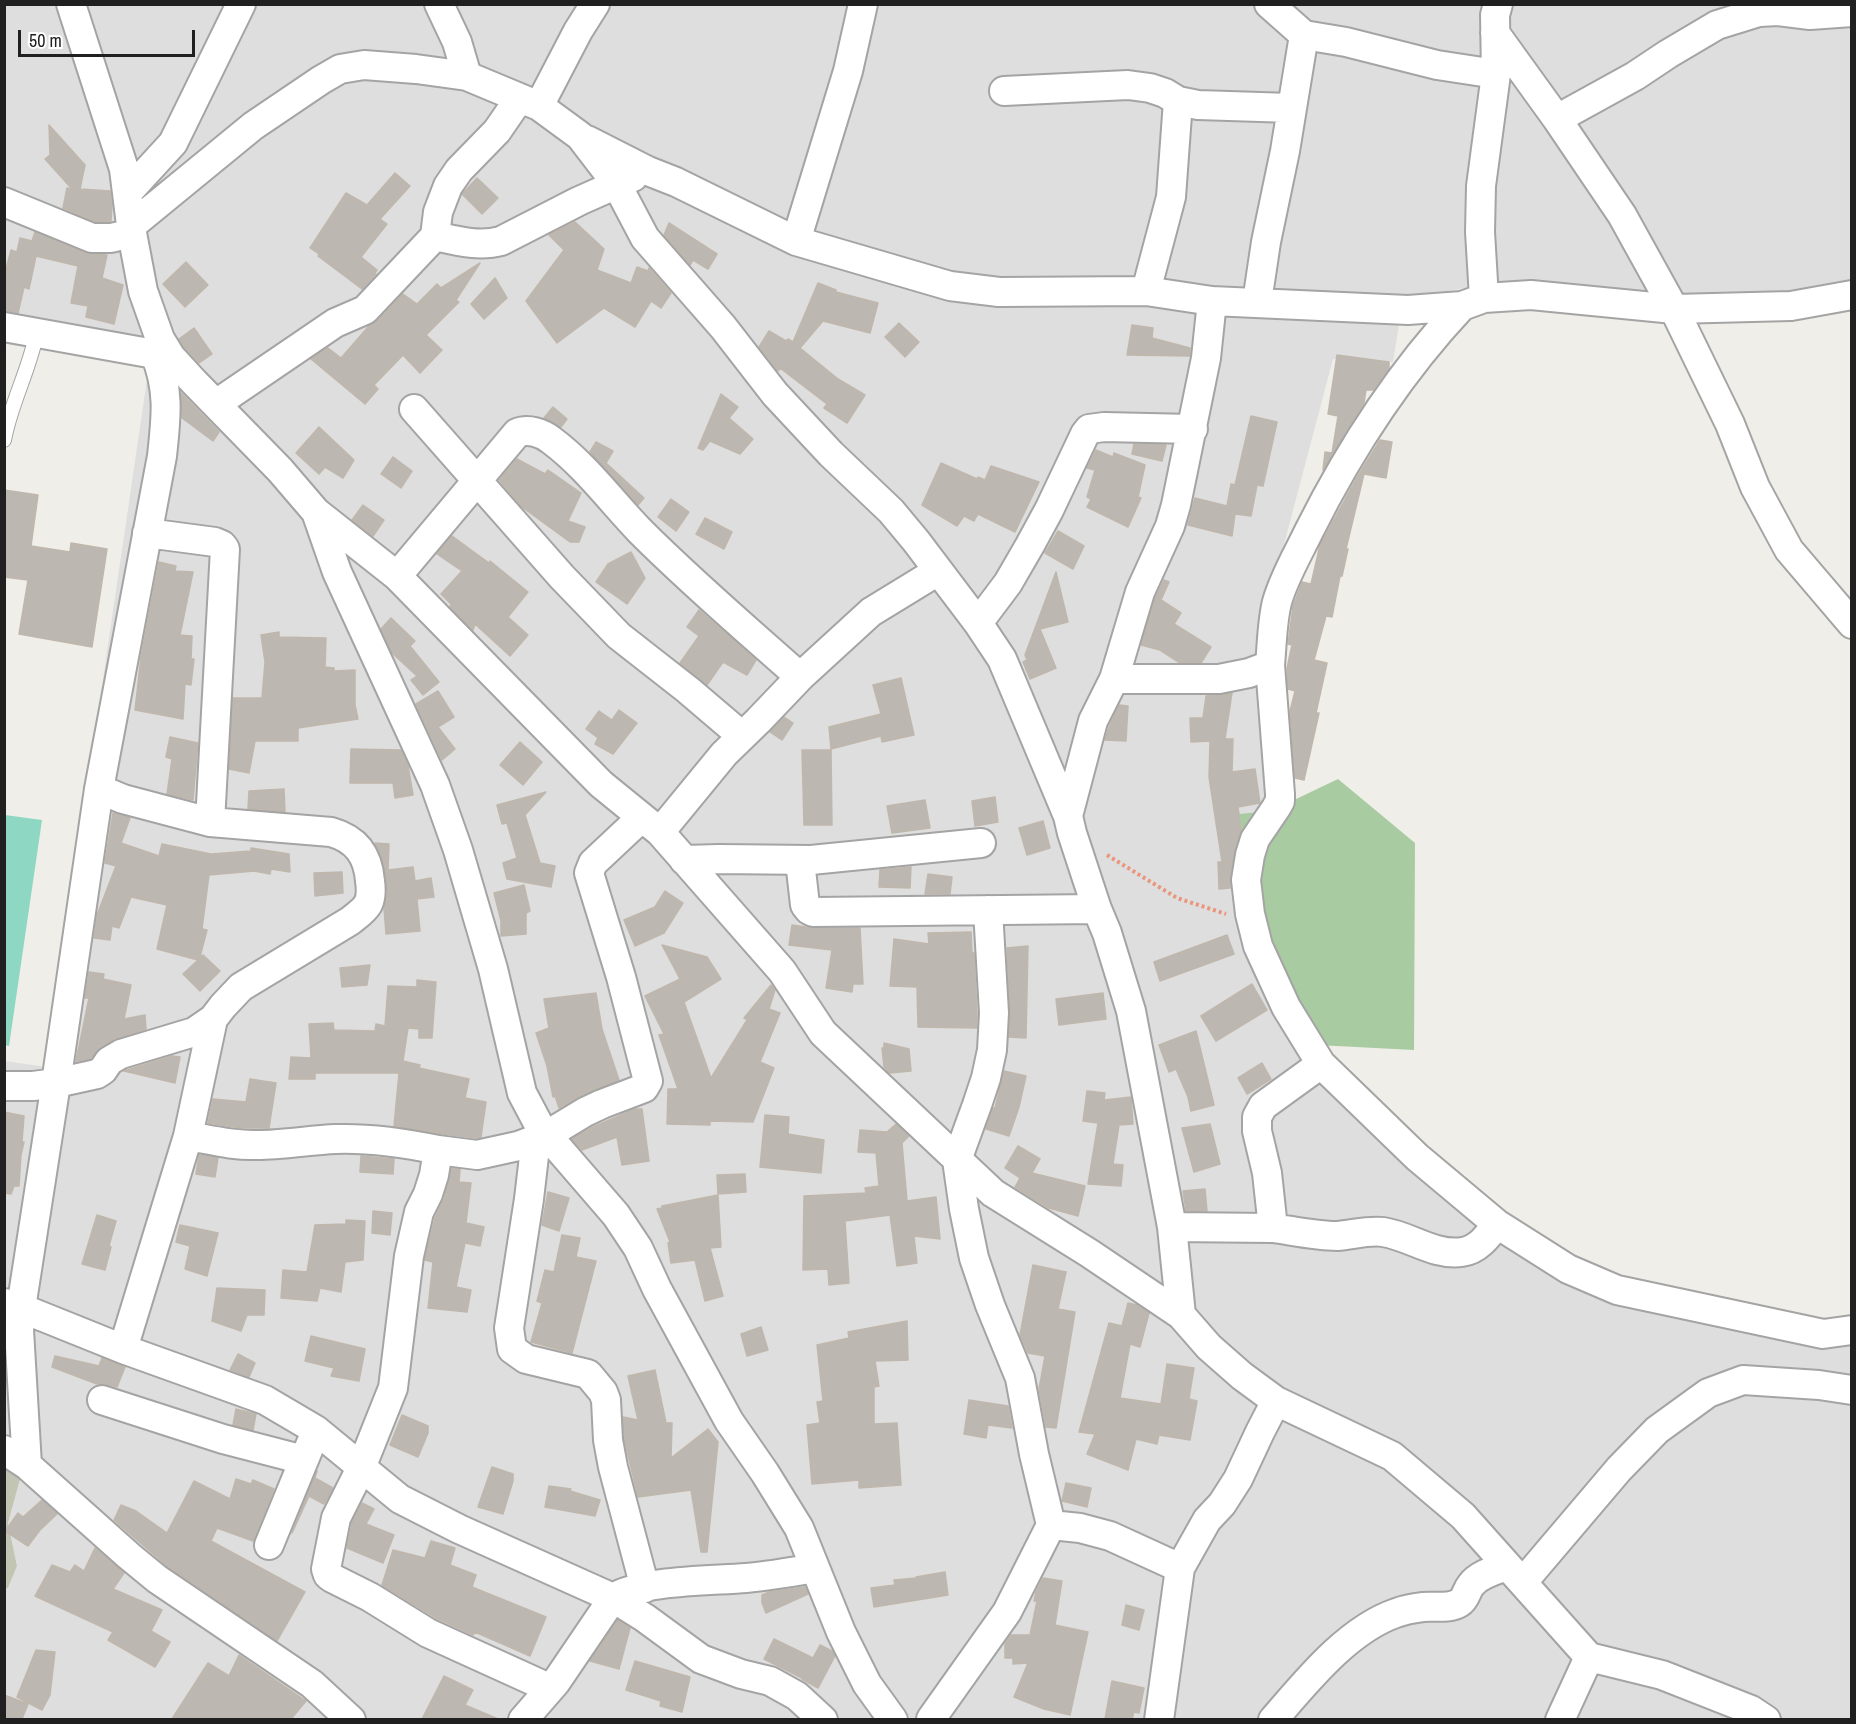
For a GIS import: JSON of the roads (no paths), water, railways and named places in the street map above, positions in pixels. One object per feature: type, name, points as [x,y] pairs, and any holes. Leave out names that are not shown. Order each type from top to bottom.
[{"type":"street","points":[[71,4],[124,169],[131,230],[143,291],[160,339],[167,407],[162,456],[99,789],[56,1083],[13,1305],[19,1330],[16,1458],[157,1578],[312,1684],[351,1719]]},
{"type":"street","points":[[128,192],[173,143],[241,4]]},
{"type":"street","points":[[439,4],[457,42],[467,76]]},
{"type":"street","points":[[216,404],[335,323],[365,310],[435,236],[438,212],[448,186],[459,170],[497,131],[529,103],[595,4]]},
{"type":"street","points":[[796,241],[848,71],[863,4]]},
{"type":"street","points":[[1269,4],[1304,35],[1346,42],[1437,65],[1496,74]]},
{"type":"street","points":[[1498,4],[1495,15],[1496,74],[1481,186],[1480,232],[1473,302],[1441,327],[1412,362],[1371,421],[1332,485],[1286,577],[1277,602],[1270,665],[1280,801],[1255,839],[1246,880],[1258,946],[1286,1007],[1321,1064],[1417,1157],[1497,1224],[1568,1269],[1617,1290],[1823,1334],[1851,1330]]},
{"type":"street","points":[[1557,119],[1635,76],[1717,25],[1759,12],[1778,11],[1810,15],[1851,12]]},
{"type":"street","points":[[1495,33],[1622,215],[1674,309],[1730,424],[1755,487],[1789,550],[1851,624]]},
{"type":"street","points":[[1257,302],[1304,35]]},
{"type":"street","points":[[4,202],[92,238],[111,238],[131,230],[254,126],[321,80],[340,69],[364,65],[467,76],[529,103],[580,136],[648,171],[676,182],[796,241],[950,286],[1009,292],[1146,291],[1212,301],[1408,310],[1531,295],[1674,309],[1791,306],[1851,295]]},
{"type":"street","points":[[1004,91],[1128,85],[1150,87],[1178,101],[1220,106],[1291,108]]},
{"type":"street","points":[[1146,291],[1171,197],[1178,101]]},
{"type":"street","points":[[580,136],[616,183],[645,238],[723,327],[775,394],[831,454],[891,511],[978,623],[1002,659],[1070,824],[1131,1011],[1172,1227],[1181,1315]]},
{"type":"street","points":[[435,236],[474,243],[490,244],[501,241],[616,183],[648,171]]},
{"type":"street","points":[[1070,824],[1093,721],[1114,679],[1140,592],[1170,526],[1176,505],[1206,358],[1212,301]]},
{"type":"street","points":[[4,327],[37,331],[163,356],[216,404],[280,470],[316,512],[397,576],[601,784],[651,825],[782,971],[823,1033],[993,1193],[1089,1253],[1181,1315],[1209,1347],[1242,1376],[1276,1401],[1392,1456],[1463,1516],[1588,1657],[1662,1675],[1751,1710],[1766,1719]]},
{"type":"street","points":[[414,409],[562,577],[619,636],[742,736]]},
{"type":"street","points":[[978,623],[1008,583],[1049,510],[1089,429],[1095,427],[1193,429]]},
{"type":"street","points":[[397,576],[517,433],[528,431],[544,435],[590,474],[630,520],[682,571],[800,677]]},
{"type":"street","points":[[316,512],[337,572],[435,785],[458,850],[493,969],[522,1093],[540,1127],[541,1137],[510,1320],[509,1339],[512,1349],[526,1359],[588,1374],[603,1392],[606,1400],[608,1440],[613,1467],[645,1588]]},
{"type":"street","points":[[147,533],[215,542],[225,549],[210,822]]},
{"type":"street","points":[[188,1136],[234,1144],[257,1145],[337,1139],[368,1140],[477,1155],[518,1146],[541,1137],[585,1112],[644,1088],[648,1081],[621,977],[589,873],[593,863],[651,825],[702,779],[800,677],[871,612],[938,571]]},
{"type":"street","points":[[1114,679],[1220,679],[1249,673],[1270,665]]},
{"type":"street","points":[[4,1086],[33,1086],[97,1074],[109,1061],[121,1054],[194,1032],[213,1019],[241,987],[360,913],[369,903],[371,889],[369,868],[362,852],[352,841],[342,835],[331,832],[210,822],[123,799],[99,789]]},
{"type":"street","points":[[684,860],[800,861],[981,843]]},
{"type":"street","points":[[800,861],[805,905],[813,912],[1097,909]]},
{"type":"street","points":[[931,1719],[1007,1612],[1052,1525],[1034,1454],[1020,1378],[990,1305],[974,1258],[963,1209],[957,1160],[986,1078],[992,1050],[994,1013],[988,910]]},
{"type":"street","points":[[123,1349],[188,1136],[213,1019]]},
{"type":"street","points":[[1273,1228],[1267,1173],[1257,1131],[1257,1117],[1263,1106],[1321,1064]]},
{"type":"street","points":[[541,1137],[616,1215],[638,1248],[657,1290],[729,1421],[799,1528],[841,1632],[867,1684],[893,1719]]},
{"type":"street","points":[[438,1150],[429,1194],[419,1212],[409,1256],[393,1388],[361,1468],[336,1518],[327,1573],[428,1633],[549,1688]]},
{"type":"street","points":[[1172,1227],[1273,1228],[1336,1236],[1380,1231],[1398,1235],[1436,1250],[1452,1253],[1465,1252],[1479,1245],[1497,1224]]},
{"type":"street","points":[[13,1305],[123,1349],[265,1400],[316,1430],[400,1499],[459,1529],[614,1598],[701,1659],[741,1674],[770,1681],[797,1696],[823,1719]]},
{"type":"street","points":[[1273,1719],[1318,1668],[1358,1633],[1395,1613],[1421,1607],[1452,1606],[1460,1603],[1471,1584],[1483,1575],[1515,1574],[1657,1430],[1708,1393],[1743,1380],[1819,1385],[1851,1390]]},
{"type":"street","points":[[102,1400],[215,1437],[304,1460]]},
{"type":"street","points":[[1159,1719],[1180,1568],[1207,1520],[1222,1504],[1238,1479],[1276,1401]]},
{"type":"street","points":[[269,1545],[316,1430]]},
{"type":"street","points":[[1052,1525],[1080,1528],[1110,1536],[1180,1568]]},
{"type":"street","points":[[523,1719],[556,1682],[614,1598],[625,1592],[675,1583],[776,1574],[815,1568]]},
{"type":"street","points":[[1560,1719],[1588,1657]]},
{"type":"lane","points":[[4,440],[34,348],[37,331]]}]
